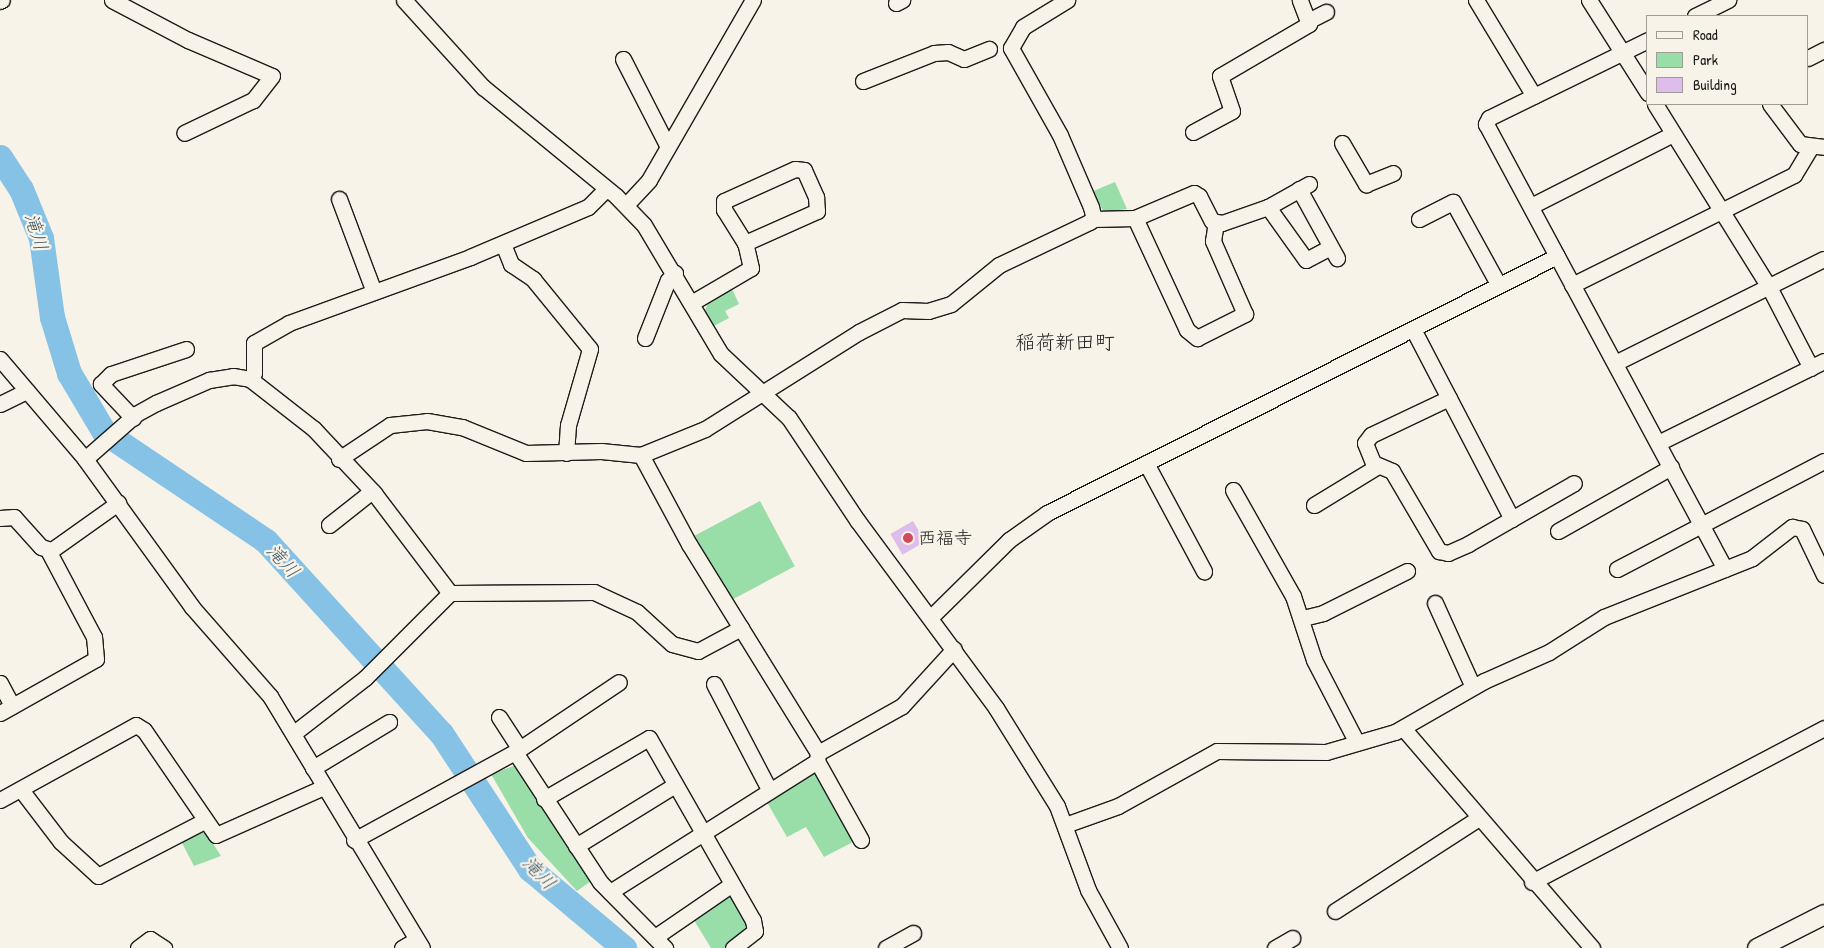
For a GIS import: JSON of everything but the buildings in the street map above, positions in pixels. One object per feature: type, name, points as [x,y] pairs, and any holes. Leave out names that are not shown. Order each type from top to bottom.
[{"type":"main road","points":[[1757,948],[1824,914]]},
{"type":"street","points":[[112,0],[188,40],[272,76],[254,100],[184,133]]},
{"type":"street","points":[[404,0],[482,87],[626,205],[675,273],[721,354],[764,392],[789,418],[857,520],[954,649],[1051,795],[1065,824],[1088,890],[1120,948]]},
{"type":"street","points":[[626,205],[645,187],[667,145],[753,0]]},
{"type":"street","points":[[1300,0],[1310,20]]},
{"type":"street","points":[[1476,0],[1534,96]]},
{"type":"street","points":[[1589,0],[1646,90]]},
{"type":"street","points":[[1697,15],[1728,0]]},
{"type":"street","points":[[1062,1],[1023,28],[1011,48],[1056,126],[1094,218]]},
{"type":"street","points":[[1193,132],[1232,111],[1220,76],[1307,26],[1310,20],[1326,12]]},
{"type":"street","points":[[1646,41],[1489,118],[1486,124],[1726,569]]},
{"type":"street","points":[[863,81],[934,53],[948,52],[964,59],[989,49]]},
{"type":"street","points":[[1809,58],[1824,50]]},
{"type":"street","points":[[623,59],[667,145]]},
{"type":"street","points":[[1656,105],[1817,365],[1658,443]]},
{"type":"street","points":[[1572,285],[1794,175],[1817,148],[1789,133],[1771,105]]},
{"type":"street","points":[[1531,206],[1673,134]]},
{"type":"street","points":[[1342,143],[1366,184],[1393,173]]},
{"type":"street","points":[[692,302],[752,268],[745,243],[724,210],[724,201],[795,169],[804,170],[816,197],[817,211],[745,243]]},
{"type":"street","points":[[1216,223],[1268,207],[1304,187],[1333,252],[1306,260],[1268,207]]},
{"type":"street","points":[[250,379],[254,373],[252,347],[257,341],[297,319],[503,244],[594,204],[606,189]]},
{"type":"street","points":[[339,458],[390,425],[427,421],[472,431],[517,451],[640,455],[705,429],[858,332],[902,310],[928,310],[951,304],[999,265],[1094,218],[1135,218],[1194,193],[1216,223],[1213,241],[1245,314],[1197,338],[1187,330],[1135,218]]},
{"type":"street","points":[[339,199],[374,292]]},
{"type":"street","points":[[1418,219],[1452,202],[1498,284]]},
{"type":"street","points":[[503,244],[511,264],[533,279],[590,349],[568,425],[566,453]]},
{"type":"street","points":[[931,617],[1008,540],[1047,513],[1414,331],[1498,284],[1557,256]]},
{"type":"street","points":[[1615,363],[1824,260]]},
{"type":"street","points":[[645,338],[668,280],[675,273]]},
{"type":"street","points":[[1414,331],[1512,519]]},
{"type":"street","points":[[131,419],[101,384],[111,374],[186,349]]},
{"type":"street","points":[[0,359],[85,459],[118,503],[170,580],[261,684],[294,733],[354,840],[419,944],[402,948]]},
{"type":"street","points":[[85,459],[131,419],[204,382],[233,376],[250,379],[314,428],[339,458],[372,490],[450,593]]},
{"type":"street","points":[[0,404],[27,391]]},
{"type":"street","points":[[1449,398],[1368,437],[1366,447],[1378,466],[1392,471],[1436,548],[1443,553],[1512,519],[1574,483]]},
{"type":"street","points":[[640,455],[689,544],[742,628],[818,757],[861,840]]},
{"type":"street","points":[[1617,570],[1824,462]]},
{"type":"street","points":[[1146,463],[1204,571]]},
{"type":"street","points":[[1314,505],[1378,466]]},
{"type":"street","points":[[1558,531],[1671,467]]},
{"type":"street","points":[[329,525],[372,490]]},
{"type":"street","points":[[1233,490],[1303,618],[1314,660],[1357,744]]},
{"type":"street","points":[[0,683],[6,710],[98,656],[81,608],[50,559],[51,550],[118,503]]},
{"type":"street","points":[[0,518],[14,517],[41,547],[51,550]]},
{"type":"street","points":[[1065,824],[1118,806],[1217,751],[1326,752],[1357,744],[1403,728],[1473,687],[1549,652],[1604,617],[1694,578],[1726,569],[1752,558],[1795,526],[1802,529],[1824,575]]},
{"type":"street","points":[[1303,618],[1323,613],[1407,571]]},
{"type":"street","points":[[294,733],[365,678],[450,593],[594,592],[637,612],[672,644],[698,651],[742,628]]},
{"type":"street","points":[[1435,603],[1473,687]]},
{"type":"street","points":[[610,892],[703,833],[769,788],[902,706],[954,649]]},
{"type":"street","points":[[354,840],[518,751],[619,682]]},
{"type":"street","points":[[714,684],[769,788]]},
{"type":"street","points":[[499,717],[544,799],[576,846],[610,892],[660,943],[732,884]]},
{"type":"street","points":[[313,768],[389,722]]},
{"type":"street","points":[[0,800],[22,790],[136,725],[144,730],[213,834],[218,835],[324,787]]},
{"type":"street","points":[[1403,728],[1532,882],[1592,948]]},
{"type":"street","points":[[1532,882],[1824,728]]},
{"type":"street","points":[[544,799],[649,738],[755,927],[733,948]]},
{"type":"street","points":[[576,846],[675,785]]},
{"type":"street","points":[[22,790],[61,842],[98,876],[204,822]]},
{"type":"street","points":[[1335,911],[1478,819]]},
{"type":"street","points":[[886,948],[913,933]]},
{"type":"street","points":[[1275,948],[1292,938]]},
{"type":"street","points":[[138,948],[150,939],[164,948]]},
{"type":"green space","points":[[1115,182],[1127,209],[1104,212],[1091,192]]},
{"type":"green space","points":[[732,289],[739,304],[725,311],[729,318],[712,327],[705,310],[709,301]]},
{"type":"green space","points":[[760,501],[795,566],[726,603],[691,538]]},
{"type":"green space","points":[[516,765],[591,881],[577,891],[528,838],[491,774]]},
{"type":"green space","points":[[813,768],[855,841],[824,857],[806,827],[787,837],[764,797]]},
{"type":"green space","points":[[199,831],[207,834],[221,856],[194,866],[181,841]]},
{"type":"green space","points":[[730,892],[750,924],[747,932],[726,948],[711,948],[692,917]]},
{"type":"waterway","name":"滝川","points":[[0,157],[21,189],[41,238],[52,317],[69,373],[104,432],[266,541],[441,733],[530,869],[624,948]]},
{"type":"place","name":"西福寺","points":[[908,538]]},
{"type":"district","name":"稲荷新田町","points":[[1065,341]]}]
